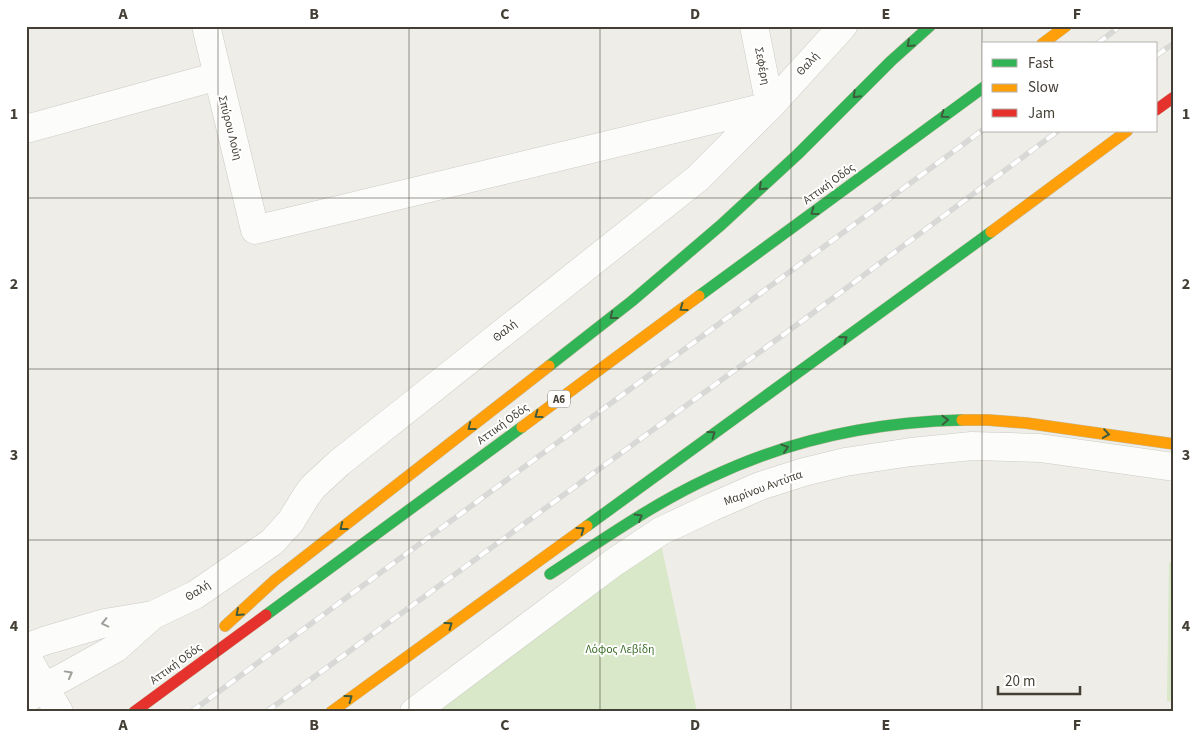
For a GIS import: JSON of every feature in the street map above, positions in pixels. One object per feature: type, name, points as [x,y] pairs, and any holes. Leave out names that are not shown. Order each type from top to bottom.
[{"type":"highway","points":[[217,633],[275,580],[647,289],[721,225],[798,154],[891,61],[930,26]]},
{"type":"highway","points":[[1045,42],[1066,26]]},
{"type":"highway","name":"Αττική Οδός","points":[[134,712],[982,87]]},
{"type":"highway","points":[[1158,109],[1174,97]]},
{"type":"highway","points":[[331,712],[1126,132]]},
{"type":"highway","points":[[541,580],[662,502],[709,478],[761,456],[820,437],[870,427],[926,421],[977,420],[1033,424],[1174,444]]},
{"type":"highway","points":[[368,685],[464,629]]},
{"type":"highway","points":[[130,712],[196,653]]},
{"type":"street","name":"Σπύρου Λούη","points":[[206,26],[255,230],[770,106]]},
{"type":"street","name":"Σεφέρη","points":[[754,26],[770,106]]},
{"type":"street","name":"Θαλή","points":[[26,648],[105,623],[153,615],[195,595],[272,542],[291,521],[313,487],[339,463],[698,178],[770,106],[843,26]]},
{"type":"street","points":[[26,129],[218,76]]},
{"type":"street","name":"Μαρίνου Αντύπα","points":[[414,712],[614,563],[661,531],[760,486],[804,472],[846,462],[912,452],[972,446],[1040,448],[1174,467]]},
{"type":"street","name":"Θαλή","points":[[35,693],[116,648],[153,615]]},
{"type":"street","points":[[26,655],[35,693],[59,712]]},
{"type":"green space","name":"Λόφος Λεβίδη","points":[[661,544],[697,712],[425,712]]},
{"type":"green space","points":[[1169,562],[1174,562],[1174,702],[1167,701]]},
{"type":"railway","points":[[1100,42],[1120,26]]},
{"type":"railway","points":[[1158,55],[1174,43]]},
{"type":"railway","points":[[191,712],[982,130]]},
{"type":"railway","points":[[266,712],[798,324],[1057,132]]},
{"type":"traffic: fast","points":[[549,366],[632,301],[721,225],[798,154],[891,61],[930,26]]},
{"type":"traffic: fast","points":[[699,296],[982,88]]},
{"type":"traffic: fast","points":[[587,526],[991,232]]},
{"type":"traffic: fast","points":[[550,574],[668,499],[709,478],[769,453],[801,443],[864,429],[962,420]]},
{"type":"traffic: fast","points":[[266,615],[522,427]]},
{"type":"traffic: slow","points":[[1045,42],[1066,26]]},
{"type":"traffic: slow","points":[[991,232],[1126,132]]},
{"type":"traffic: slow","points":[[522,427],[699,296]]},
{"type":"traffic: slow","points":[[225,626],[275,580],[549,366]]},
{"type":"traffic: slow","points":[[962,420],[1026,423],[1174,444]]},
{"type":"traffic: slow","points":[[331,712],[587,526]]},
{"type":"traffic: jam","points":[[1158,109],[1174,97]]},
{"type":"traffic: jam","points":[[134,712],[266,615]]}]
